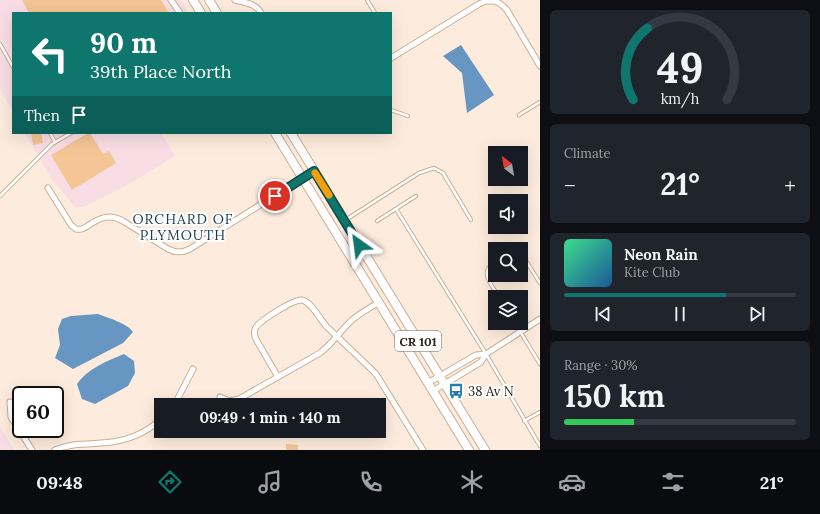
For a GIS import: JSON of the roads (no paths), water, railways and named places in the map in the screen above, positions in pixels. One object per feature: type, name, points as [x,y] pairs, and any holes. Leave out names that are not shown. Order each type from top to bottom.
[{"type":"main road","points":[[193,0],[200,12]]},
{"type":"main road","points":[[209,0],[216,12]]},
{"type":"main road","name":"CR 101","points":[[276,134],[469,450]]},
{"type":"main road","name":"CR 101","points":[[292,134],[484,450]]},
{"type":"street","points":[[171,0],[179,12]]},
{"type":"street","points":[[235,0],[252,4],[258,8],[260,12]]},
{"type":"street","points":[[392,57],[479,4],[486,1],[493,1],[499,3],[507,10],[540,66]]},
{"type":"street","points":[[48,188],[71,225],[76,229],[80,230],[103,218],[117,218],[168,249],[175,252],[183,252],[190,250],[314,171]]},
{"type":"street","points":[[278,377],[257,341],[255,330],[257,325],[262,320],[295,301],[302,300],[309,304],[322,322],[372,369],[423,450]]},
{"type":"street","points":[[220,397],[229,401],[239,399],[320,353],[352,320],[379,302]]},
{"type":"street","points":[[433,391],[481,362],[486,354],[540,319]]},
{"type":"street","points":[[428,383],[476,355],[486,354]]},
{"type":"street","points":[[178,398],[193,369]]},
{"type":"street","points":[[10,402],[12,418],[32,450]]},
{"type":"street","points":[[55,450],[62,446],[117,441],[145,431],[154,424]]},
{"type":"lane","points":[[368,0],[374,12]]},
{"type":"lane","points":[[0,44],[12,65]]},
{"type":"lane","points":[[520,115],[540,102]]},
{"type":"lane","points":[[392,110],[408,116]]},
{"type":"lane","points":[[51,134],[55,142]]},
{"type":"lane","points":[[0,196],[52,144],[69,134]]},
{"type":"lane","points":[[345,221],[418,173],[434,168],[443,173],[471,220]]},
{"type":"lane","points":[[377,221],[416,196]]},
{"type":"lane","points":[[396,209],[486,354],[540,446]]},
{"type":"lane","points":[[528,264],[540,283]]},
{"type":"lane","points":[[488,267],[488,279]]},
{"type":"lane","points":[[520,332],[540,364]]},
{"type":"lane","points":[[524,421],[540,412]]},
{"type":"water","points":[[461,45],[494,95],[467,113],[462,73],[443,56]]},
{"type":"water","points":[[98,314],[122,323],[133,332],[123,343],[73,369],[55,358],[60,345],[58,329],[62,319],[71,316]]},
{"type":"water","points":[[124,354],[134,361],[135,373],[128,386],[95,404],[82,399],[77,384],[81,379],[98,366]]},
{"type":"place","name":"38 Av N","points":[[456,391]]},
{"type":"district","name":"ORCHARD OF PLYMOUTH","points":[[183,228]]}]
